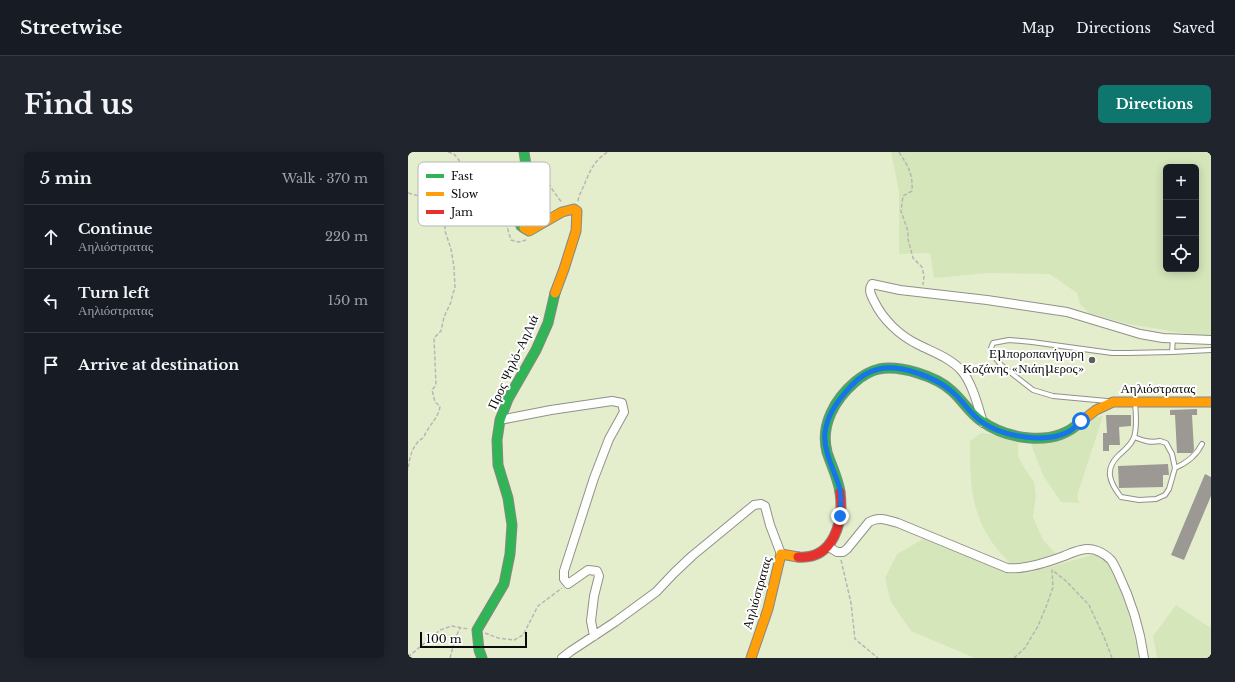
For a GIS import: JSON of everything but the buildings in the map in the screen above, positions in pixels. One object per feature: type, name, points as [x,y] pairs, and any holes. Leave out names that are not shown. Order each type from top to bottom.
[{"type":"street","points":[[524,152],[526,162]]},
{"type":"street","points":[[550,219],[575,206]]},
{"type":"street","name":"Προς Ψηλό-ΑηΛιά","points":[[477,630],[504,584],[510,554],[512,525],[508,498],[498,465],[497,440],[500,420],[508,399],[536,350],[548,323],[553,298],[576,231],[575,206]]},
{"type":"street","points":[[520,226],[529,230],[536,226]]},
{"type":"street","points":[[983,423],[974,393],[961,370],[948,359],[917,344],[894,327],[879,312],[870,292],[870,287],[872,284],[894,289],[1067,312],[1140,334],[1173,338],[1211,340]]},
{"type":"street","name":"Αηλιόστρατας","points":[[751,658],[766,614],[781,554],[808,557],[818,554],[829,547],[834,537],[840,516],[841,499],[839,486],[827,447],[825,433],[834,407],[843,394],[854,383],[870,372],[879,369],[898,368],[919,374],[935,381],[951,391],[974,416],[983,423],[1013,436],[1028,438],[1063,434],[1070,431],[1101,406],[1113,402],[1211,402]]},
{"type":"street","points":[[500,420],[551,410],[612,401],[622,403],[624,412],[609,439],[596,472],[564,570],[564,579],[568,584],[588,570],[597,571],[599,576],[594,596],[591,621],[594,636]]},
{"type":"street","points":[[562,658],[656,592],[692,556],[754,505],[761,504],[765,506],[768,512],[770,525],[781,554]]},
{"type":"street","points":[[829,547],[837,552],[843,552],[869,522],[880,518],[898,523],[1007,568],[1021,568],[1089,548],[1098,551],[1106,555],[1112,562],[1129,598],[1138,628],[1144,658]]},
{"type":"street","points":[[477,630],[479,650],[482,658]]},
{"type":"lane","points":[[1172,352],[1173,338]]},
{"type":"lane","points":[[1113,402],[1053,396],[1033,390],[1001,365],[994,356],[991,348],[993,342],[1009,340],[1032,342],[1112,353],[1211,350]]},
{"type":"lane","points":[[1134,437],[1146,442],[1153,443],[1160,441],[1166,444],[1172,454],[1175,468],[1169,489],[1165,495],[1156,499],[1139,500],[1121,497],[1112,486],[1110,475],[1112,463],[1128,449],[1134,437],[1136,415],[1135,401]]},
{"type":"lane","points":[[1175,468],[1183,465],[1190,459],[1199,450],[1202,444]]},
{"type":"path","points":[[448,152],[454,154],[459,162]]},
{"type":"path","points":[[575,206],[592,166],[608,152]]},
{"type":"path","points":[[899,152],[907,165],[913,180],[912,191],[903,196],[901,211],[908,231],[908,239],[914,258],[922,267],[924,276],[923,293]]},
{"type":"path","points":[[550,186],[562,203]]},
{"type":"path","points":[[408,193],[418,196]]},
{"type":"path","points":[[408,470],[410,456],[415,445],[423,438],[440,411],[440,406],[435,402],[432,390],[436,385],[434,338],[441,331],[444,317],[455,289],[454,267],[445,226]]},
{"type":"path","points":[[507,226],[511,240],[519,242],[530,238],[529,230]]},
{"type":"path","points":[[839,552],[851,603],[855,639],[878,658]]},
{"type":"path","points":[[1014,658],[1025,648],[1038,626],[1053,587],[1052,570],[1089,605],[1112,658]]},
{"type":"path","points":[[408,657],[440,630],[452,626],[477,630],[498,638],[514,640],[523,635],[538,606],[568,584]]},
{"type":"path","points":[[450,658],[454,639],[460,628]]},
{"type":"green space","points":[[408,152],[1211,152],[1211,658],[408,658]]},
{"type":"green space","points":[[891,152],[1211,152],[1211,336],[1201,336],[1128,324],[1089,313],[1080,304],[1077,293],[1050,274],[988,273],[934,278],[930,253],[899,254],[899,191]]},
{"type":"green space","points":[[1103,416],[1077,496],[1079,503],[1061,502],[1043,475],[1031,444],[1092,418]]},
{"type":"green space","points":[[981,433],[992,434],[1018,441],[1018,456],[1034,482],[1036,496],[1033,517],[1043,540],[1056,554],[1012,566],[995,546],[983,528],[978,516],[972,492],[970,467],[970,441]]},
{"type":"green space","points":[[923,539],[1010,574],[1027,573],[1096,554],[1111,564],[1124,596],[1137,648],[1138,658],[975,658],[911,631],[891,602],[885,578],[897,554]]},
{"type":"green space","points":[[1176,605],[1211,628],[1211,658],[1157,658],[1153,636]]},
{"type":"traffic: fast","points":[[524,152],[526,162]]},
{"type":"traffic: fast","points":[[482,658],[479,650],[477,630],[504,584],[510,554],[512,525],[508,498],[498,465],[497,440],[500,420],[508,399],[536,350],[548,323],[555,293]]},
{"type":"traffic: fast","points":[[840,492],[825,442],[828,422],[831,413],[841,396],[863,376],[869,372],[879,369],[888,368],[907,370],[927,376],[952,391],[980,420],[991,427],[1016,436],[1030,438],[1056,436],[1068,431],[1079,423]]},
{"type":"traffic: slow","points":[[550,219],[562,212],[574,209],[577,211],[576,231],[555,293]]},
{"type":"traffic: slow","points":[[524,228],[529,231],[538,226]]},
{"type":"traffic: slow","points":[[1079,423],[1096,410],[1113,402],[1211,402]]},
{"type":"traffic: slow","points":[[751,658],[768,609],[781,554],[798,557]]},
{"type":"traffic: jam","points":[[798,557],[810,556],[820,552],[828,545],[834,536],[840,515],[840,492]]},
{"type":"place","name":"Εμποροπανήγυρη Κοζάνης «Νιάημερος»","points":[[1092,360]]},
{"type":"route","points":[[840,516],[840,491],[829,458],[825,442],[825,433],[834,407],[843,394],[854,383],[870,372],[886,368],[898,368],[930,378],[951,391],[974,416],[983,423],[1013,436],[1040,438],[1063,434],[1075,428],[1081,421]]}]
